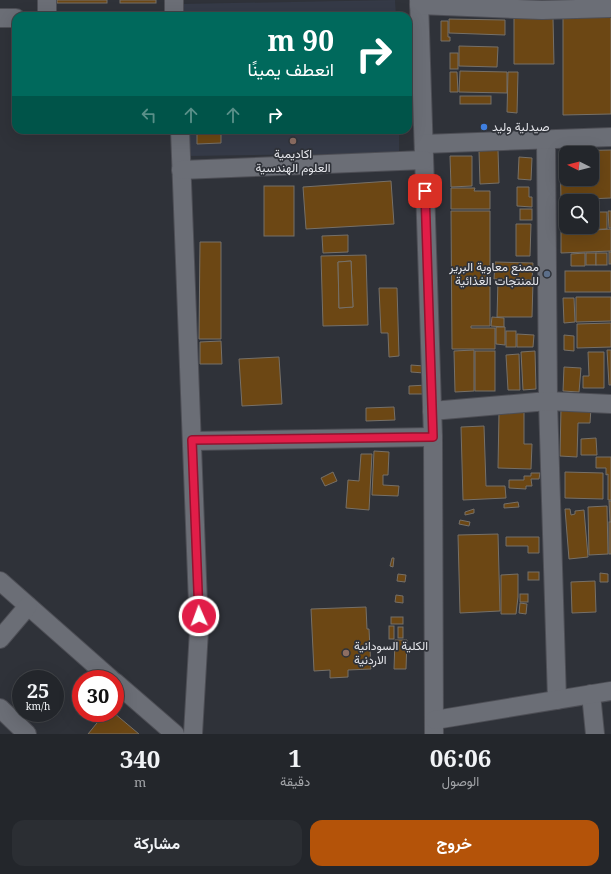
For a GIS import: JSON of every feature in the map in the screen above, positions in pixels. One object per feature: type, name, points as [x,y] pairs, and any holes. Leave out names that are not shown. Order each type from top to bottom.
[{"type":"street","points":[[47,0],[47,12]]},
{"type":"street","points":[[174,0],[174,12]]},
{"type":"street","points":[[611,8],[419,2],[433,437],[435,727],[557,700],[611,691]]},
{"type":"street","points":[[0,18],[12,18]]},
{"type":"street","points":[[180,134],[199,630],[193,734]]},
{"type":"street","points":[[181,170],[424,152],[546,140],[611,137]]},
{"type":"street","points":[[546,140],[548,401],[557,700]]},
{"type":"street","points":[[432,411],[548,401],[611,404]]},
{"type":"street","points":[[192,440],[433,437]]},
{"type":"street","points":[[0,581],[101,670]]},
{"type":"street","points":[[0,639],[28,606]]},
{"type":"street","points":[[124,690],[168,732]]},
{"type":"street","points":[[591,694],[595,734]]},
{"type":"street","points":[[0,708],[27,734]]},
{"type":"shaded area","points":[[395,0],[396,12],[183,12],[182,4]]},
{"type":"shaded area","name":"اكاديمية العلوم الهندسية","points":[[186,134],[399,134],[399,153],[187,156]]},
{"type":"building","points":[[57,0],[107,0],[107,3],[57,3]]},
{"type":"building","points":[[120,0],[156,0],[156,3],[120,3]]},
{"type":"building","points":[[611,16],[611,114],[563,115],[563,17]]},
{"type":"building","points":[[514,18],[553,18],[554,64],[514,64]]},
{"type":"building","points":[[449,19],[505,20],[505,35],[449,33]]},
{"type":"building","points":[[441,21],[448,21],[448,37],[450,37],[450,41],[441,41]]},
{"type":"building","points":[[459,46],[498,47],[497,67],[459,66]]},
{"type":"building","points":[[450,53],[458,53],[458,69],[450,69]]},
{"type":"building","points":[[460,71],[507,72],[507,93],[459,92]]},
{"type":"building","points":[[450,72],[457,72],[458,92],[450,92]]},
{"type":"building","points":[[508,72],[518,72],[517,113],[507,112]]},
{"type":"building","points":[[460,96],[491,96],[491,104],[460,104]]},
{"type":"building","points":[[197,134],[221,134],[221,143],[197,144]]},
{"type":"building","points":[[498,150],[499,183],[480,184],[479,151]]},
{"type":"building","points":[[599,150],[611,150],[611,198],[599,198],[599,194],[561,194],[561,186],[599,186]]},
{"type":"building","points":[[450,156],[472,156],[472,186],[451,187]]},
{"type":"building","points":[[519,157],[532,158],[531,180],[518,179]]},
{"type":"building","points":[[391,181],[394,224],[306,229],[303,187]]},
{"type":"building","points":[[264,186],[294,186],[294,236],[264,236]]},
{"type":"building","points":[[517,187],[529,187],[529,197],[532,197],[532,207],[517,206]]},
{"type":"building","points":[[451,188],[475,188],[474,191],[490,191],[490,209],[451,209]]},
{"type":"building","points":[[520,209],[532,209],[532,220],[520,220]]},
{"type":"building","points":[[451,211],[490,211],[490,326],[471,326],[471,328],[495,328],[495,349],[452,349]]},
{"type":"building","points":[[608,211],[611,211],[611,228],[609,228]]},
{"type":"building","points":[[599,212],[607,212],[607,229],[599,229]]},
{"type":"building","points":[[516,224],[531,224],[530,256],[516,256]]},
{"type":"building","points":[[611,229],[611,251],[561,253],[561,234],[599,234],[599,230]]},
{"type":"building","points":[[348,235],[348,252],[323,253],[322,236]]},
{"type":"building","points":[[200,242],[221,242],[221,339],[199,339]]},
{"type":"building","points":[[609,252],[611,252],[611,264],[609,264]]},
{"type":"building","points":[[585,253],[585,266],[571,266],[571,254]]},
{"type":"building","points":[[586,253],[596,253],[596,265],[586,265]]},
{"type":"building","points":[[596,253],[607,253],[607,265],[596,265]]},
{"type":"building","points":[[366,255],[368,325],[323,326],[321,256]],"holes":[[[351,261],[353,307],[339,308],[338,262]]]},
{"type":"building","points":[[351,261],[353,307],[339,308],[338,262]]},
{"type":"building","points":[[495,262],[533,263],[532,280],[494,279]]},
{"type":"building","points":[[565,271],[611,271],[611,292],[565,292]]},
{"type":"building","points":[[498,280],[533,281],[532,317],[497,317]]},
{"type":"building","points":[[379,288],[397,288],[399,356],[389,357],[388,333],[381,333]]},
{"type":"building","points":[[576,297],[611,297],[611,321],[576,322]]},
{"type":"building","points":[[563,298],[574,298],[575,322],[564,323]]},
{"type":"building","points":[[492,317],[504,318],[504,327],[491,326]]},
{"type":"building","points":[[611,323],[611,347],[577,348],[577,324]]},
{"type":"building","points":[[496,327],[505,327],[505,345],[496,344]]},
{"type":"building","points":[[506,331],[516,331],[516,347],[506,347]]},
{"type":"building","points":[[517,334],[534,335],[533,347],[517,347]]},
{"type":"building","points":[[564,335],[574,336],[574,351],[564,350]]},
{"type":"building","points":[[221,341],[222,364],[200,364],[200,342]]},
{"type":"building","points":[[474,350],[474,391],[455,392],[454,351]]},
{"type":"building","points":[[607,350],[611,350],[611,385],[609,385]]},
{"type":"building","points":[[475,351],[495,351],[495,391],[475,391]]},
{"type":"building","points":[[535,351],[536,389],[523,390],[521,352]]},
{"type":"building","points":[[588,352],[604,352],[604,388],[583,388],[583,376],[589,376]]},
{"type":"building","points":[[519,354],[520,390],[508,390],[506,355]]},
{"type":"building","points":[[279,357],[282,404],[242,406],[239,359]]},
{"type":"building","points":[[411,365],[424,366],[424,373],[411,372]]},
{"type":"building","points":[[564,367],[581,368],[579,392],[563,391]]},
{"type":"building","points":[[427,385],[427,394],[409,394],[409,386]]},
{"type":"building","points":[[394,407],[395,420],[366,421],[366,408]]},
{"type":"building","points":[[561,408],[591,408],[590,423],[578,423],[577,457],[560,456]]},
{"type":"building","points":[[499,412],[524,412],[524,444],[532,444],[531,469],[498,468]]},
{"type":"building","points":[[484,426],[486,486],[505,486],[506,498],[463,500],[461,427]]},
{"type":"building","points":[[596,438],[597,455],[581,455],[581,439]]},
{"type":"building","points":[[374,451],[389,452],[388,475],[383,475],[383,485],[399,486],[398,496],[372,495]]},
{"type":"building","points":[[361,454],[372,454],[369,510],[346,508],[348,480],[359,481]]},
{"type":"building","points":[[596,457],[611,457],[611,500],[608,500],[608,474],[606,475],[606,468],[596,468]]},
{"type":"building","points":[[333,472],[337,481],[325,486],[321,478]]},
{"type":"building","points":[[565,472],[603,473],[603,499],[565,498]]},
{"type":"building","points":[[531,473],[540,473],[539,479],[531,479],[532,486],[526,486],[526,489],[509,488],[509,480],[524,480],[524,476],[531,476]]},
{"type":"building","points":[[609,501],[611,501],[611,522],[610,522]]},
{"type":"building","points":[[518,502],[519,507],[504,508],[504,504]]},
{"type":"building","points":[[607,506],[608,554],[589,555],[588,507]]},
{"type":"building","points":[[474,509],[474,513],[465,515],[465,512]]},
{"type":"building","points":[[565,509],[570,509],[571,515],[575,514],[575,511],[584,510],[588,557],[569,559]]},
{"type":"building","points":[[460,520],[470,522],[469,526],[459,524]]},
{"type":"building","points":[[609,522],[611,522],[611,554],[609,554]]},
{"type":"building","points":[[498,534],[500,611],[460,613],[458,535]]},
{"type":"building","points":[[506,537],[539,537],[539,553],[528,553],[528,546],[506,546]]},
{"type":"building","points":[[392,558],[394,558],[393,567],[390,566]]},
{"type":"building","points":[[528,572],[539,572],[539,580],[528,580]]},
{"type":"building","points":[[600,573],[608,574],[608,582],[600,582]]},
{"type":"building","points":[[398,574],[406,575],[405,582],[397,581]]},
{"type":"building","points":[[518,574],[516,614],[501,614],[501,575]]},
{"type":"building","points":[[595,581],[596,612],[572,613],[571,582]]},
{"type":"building","points":[[520,594],[528,594],[528,602],[520,602]]},
{"type":"building","points":[[396,595],[403,596],[403,603],[395,602]]},
{"type":"building","points":[[520,603],[527,604],[526,614],[519,613]]},
{"type":"building","points":[[366,607],[367,629],[369,629],[371,669],[348,670],[348,677],[330,678],[330,670],[314,671],[311,609]]},
{"type":"building","points":[[391,617],[403,617],[403,624],[391,624]]},
{"type":"building","points":[[389,626],[394,626],[394,639],[389,639]]},
{"type":"building","points":[[398,627],[403,627],[403,638],[398,638]]},
{"type":"building","points":[[395,640],[407,640],[406,669],[394,669]]},
{"type":"building","points":[[124,721],[139,734],[88,734],[98,722]]},
{"type":"place","name":"صيدلية وليد","points":[[484,127]]},
{"type":"place","name":"اكاديمية العلوم الهندسية","points":[[293,141]]},
{"type":"place","name":"مصنع معاوية البرير للمنتجات الغذائية","points":[[547,274]]},
{"type":"place","name":"الكلية السودانية الاردنية","points":[[346,653]]},
{"type":"route","points":[[199,616],[192,440],[433,437],[425,191]]}]
